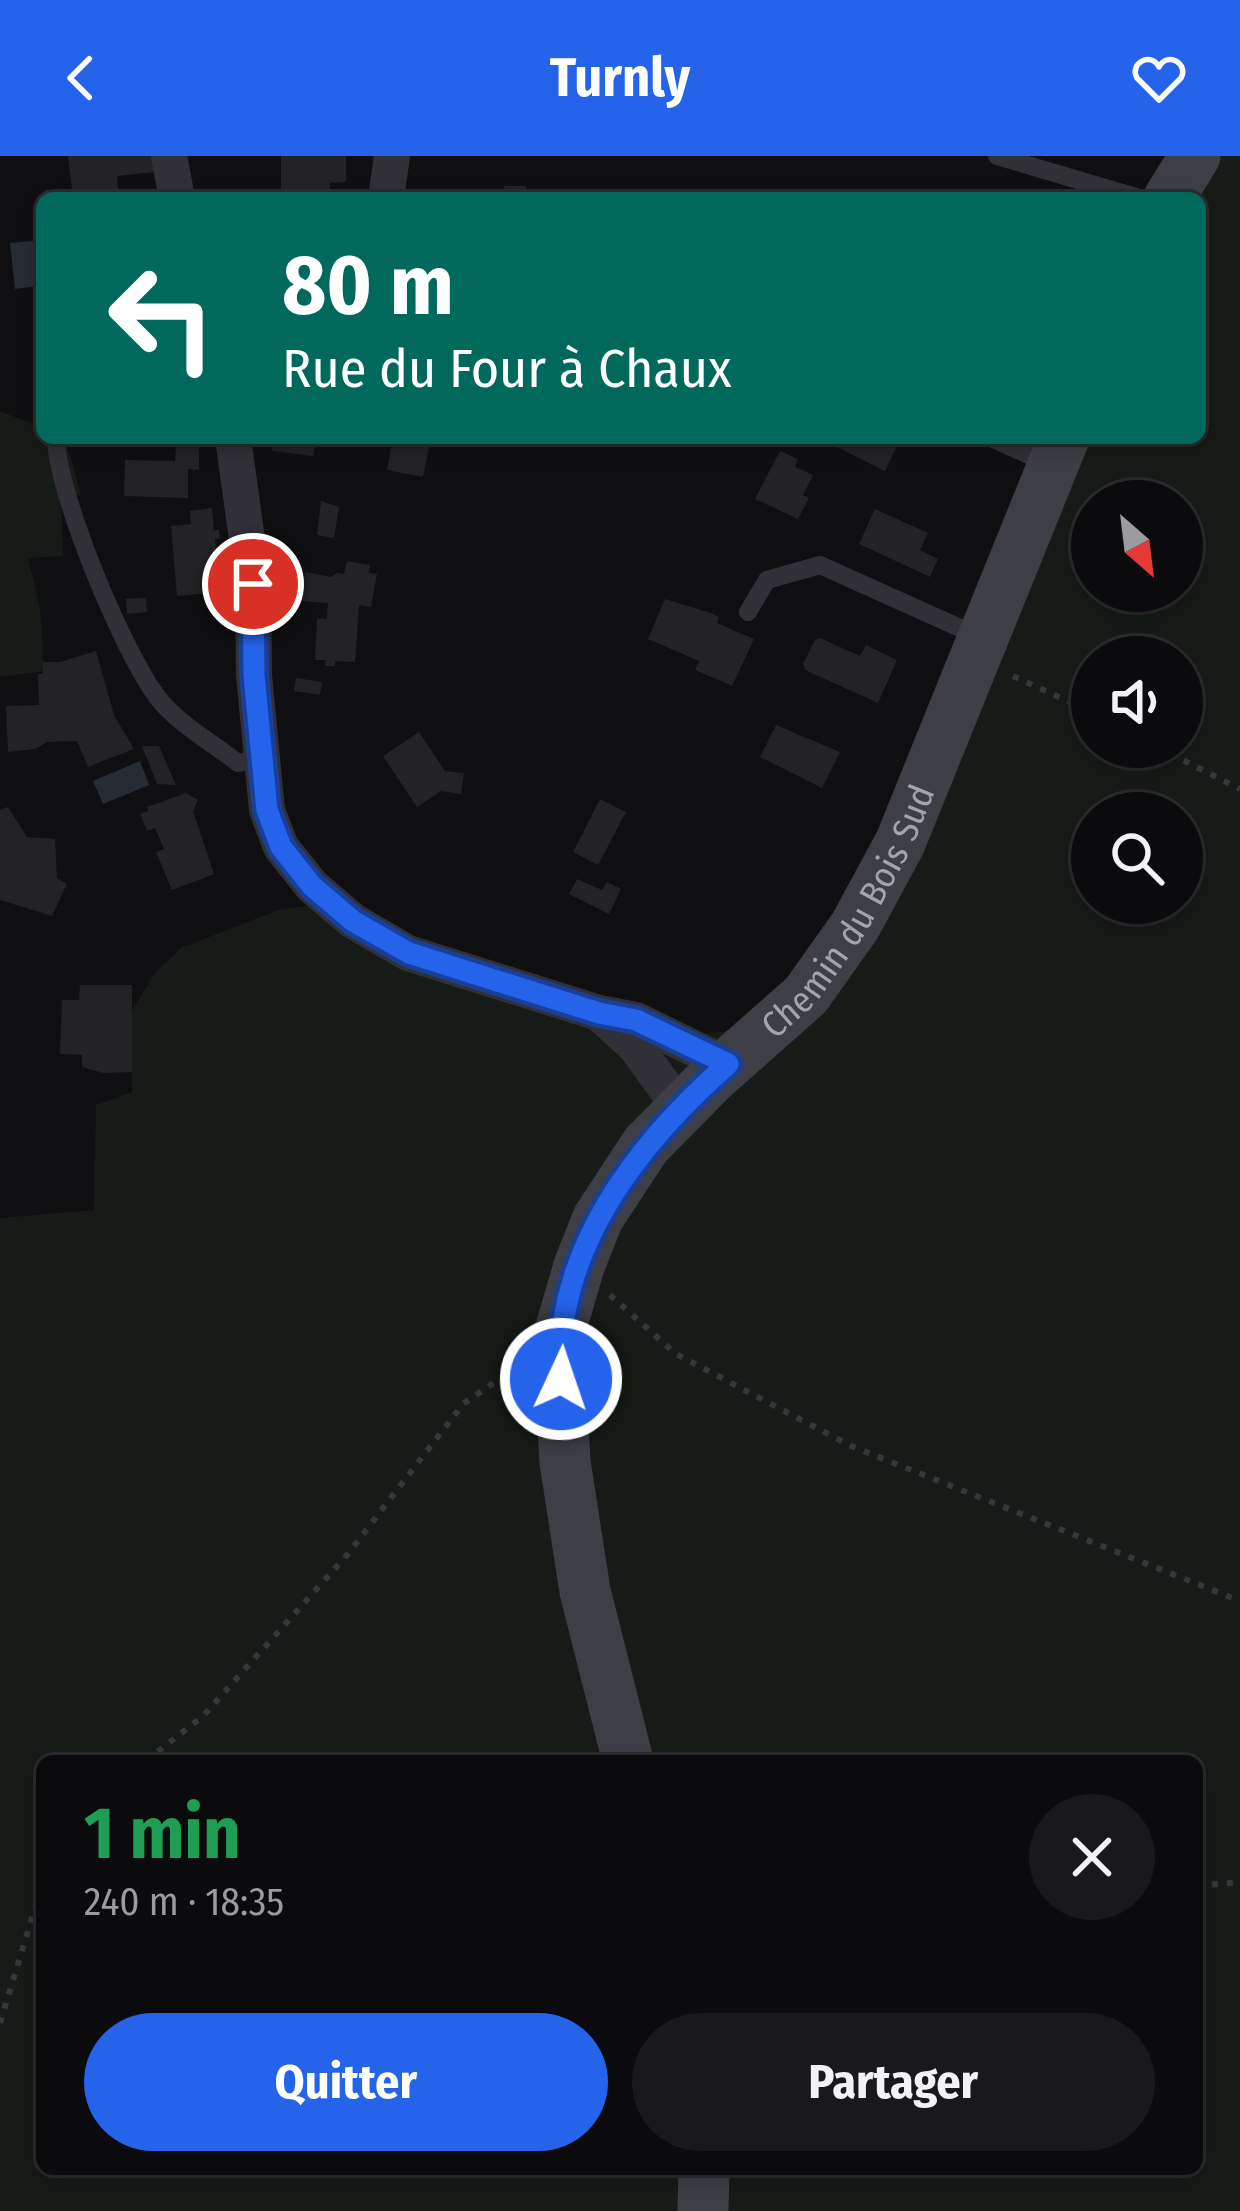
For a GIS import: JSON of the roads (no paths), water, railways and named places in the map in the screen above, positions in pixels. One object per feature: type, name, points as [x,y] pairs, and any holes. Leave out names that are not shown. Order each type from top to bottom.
[{"type":"street","points":[[169,156],[176,192]]},
{"type":"street","points":[[387,192],[392,156]]},
{"type":"street","points":[[1173,192],[1195,156]]},
{"type":"street","points":[[234,444],[253,584],[254,675],[267,810],[281,847],[312,886],[353,921],[409,953],[599,1013],[636,1020],[728,1064]]},
{"type":"street","name":"Chemin du Bois Sud","points":[[626,1755],[585,1591],[566,1462],[558,1338],[579,1266],[598,1218],[646,1145],[806,995],[855,926],[900,843],[1059,452]]},
{"type":"street","points":[[599,1013],[635,1046],[681,1109]]},
{"type":"street","points":[[703,2211],[704,2175]]},
{"type":"lane","points":[[997,156],[1119,192]]},
{"type":"lane","points":[[57,444],[60,474],[78,526],[139,669],[161,703],[238,763],[261,759]]},
{"type":"lane","points":[[1021,444],[1059,452]]},
{"type":"lane","points":[[748,612],[767,580],[820,566],[980,650]]}]
